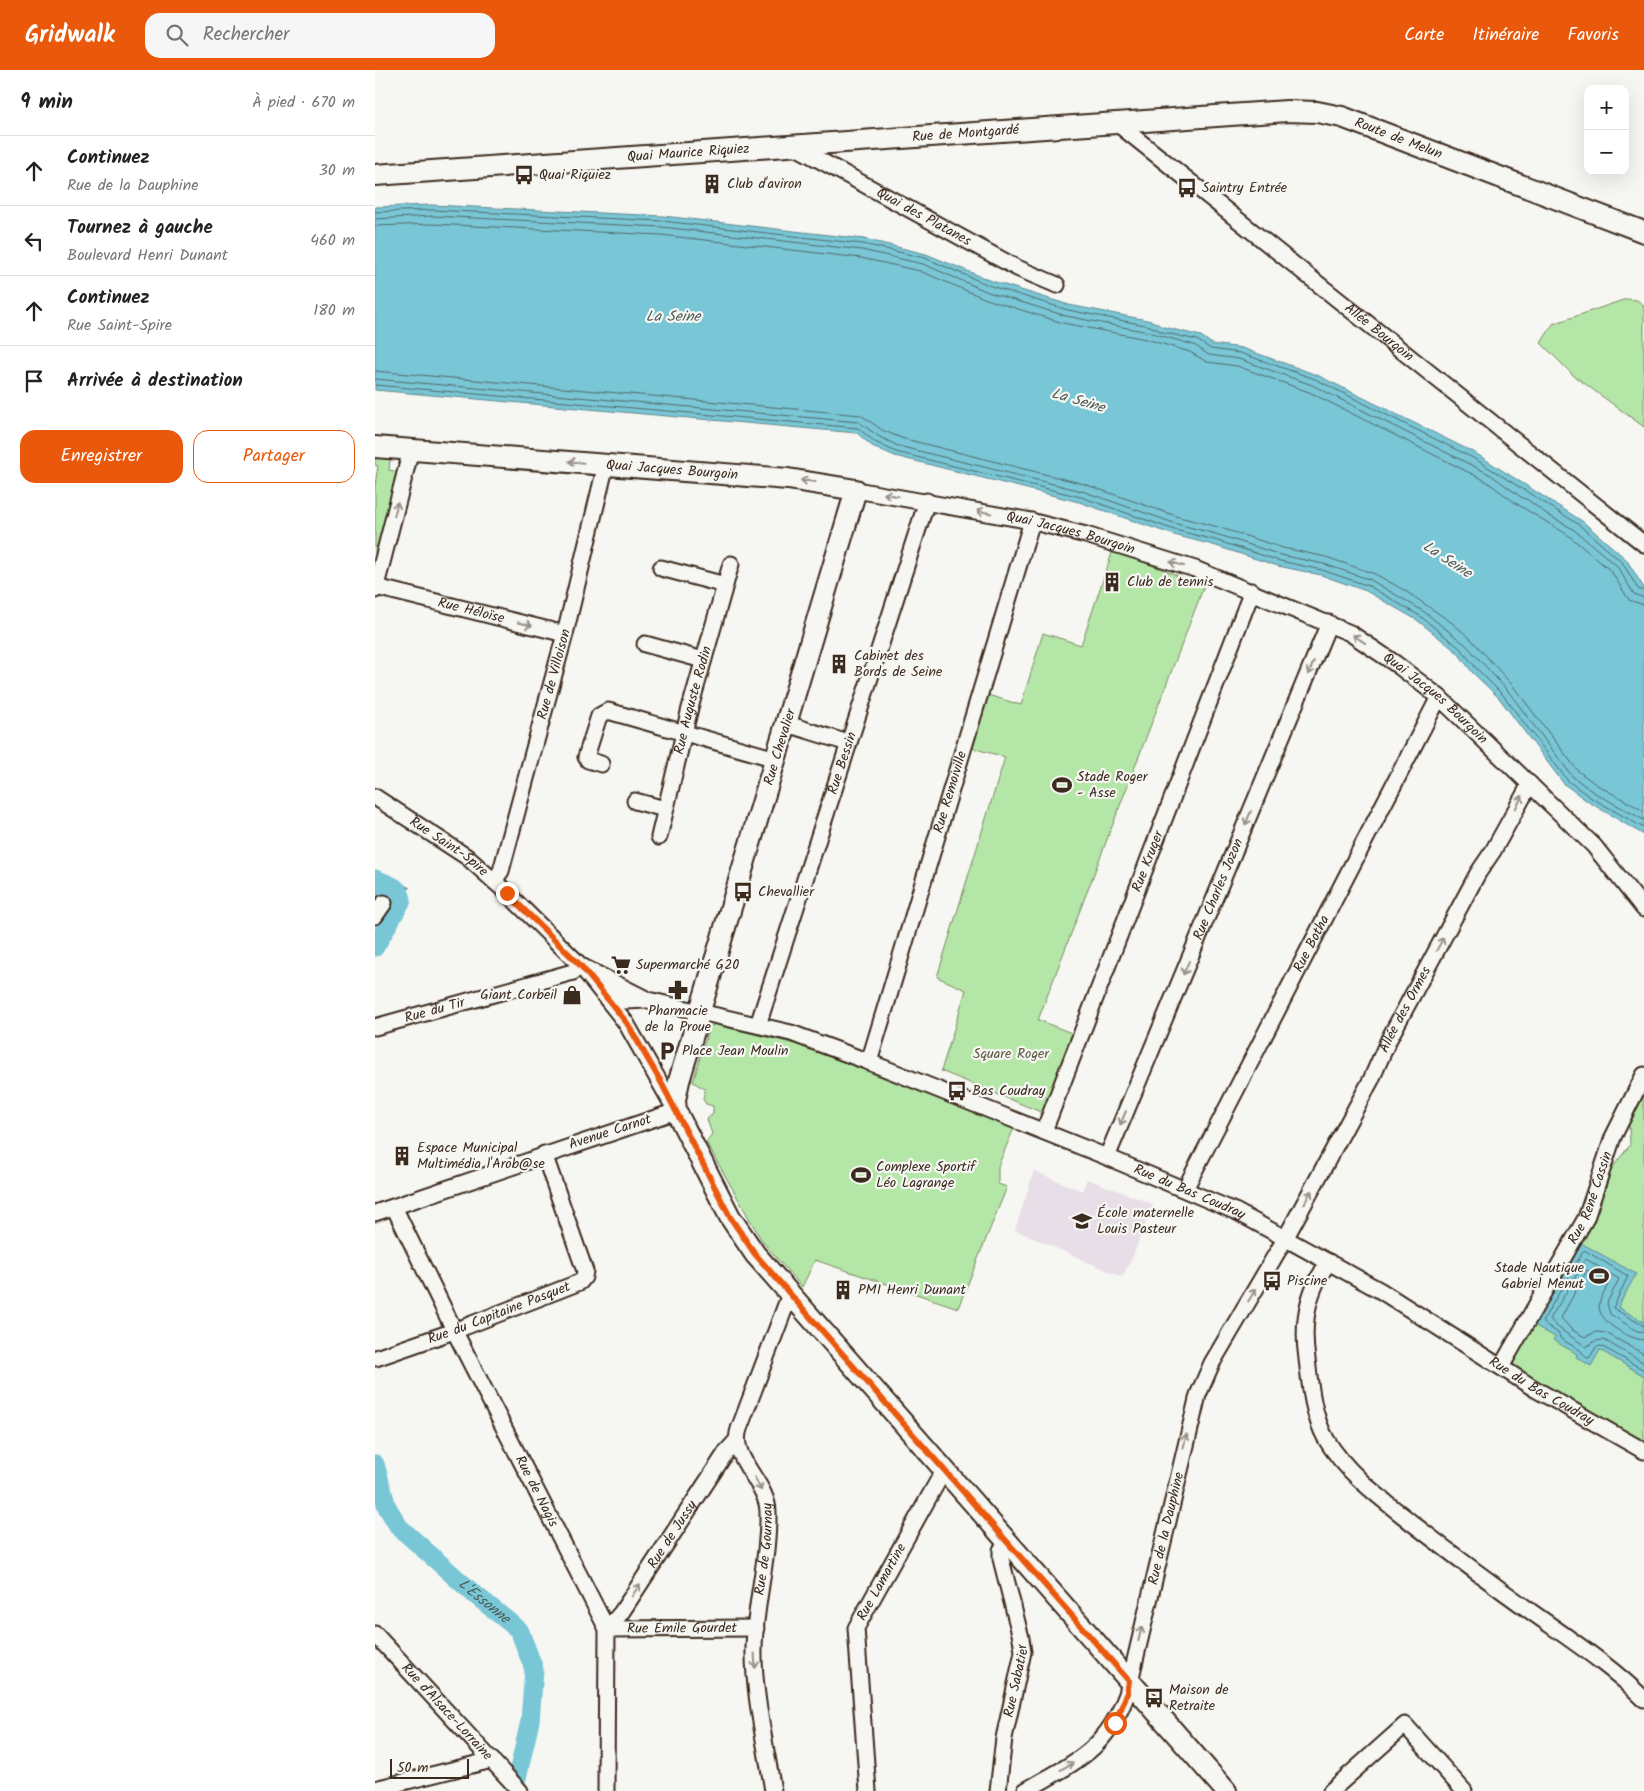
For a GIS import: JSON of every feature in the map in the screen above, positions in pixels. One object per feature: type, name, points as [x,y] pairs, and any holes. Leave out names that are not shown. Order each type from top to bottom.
[{"type":"main road","name":"Route de Melun","points":[[1141,120],[1287,111],[1330,114],[1396,137],[1644,232]]},
{"type":"main road","name":"Rue de Montgardé","points":[[792,145],[1141,120]]},
{"type":"main road","name":"Quai Maurice Riquiez","points":[[375,174],[792,145]]},
{"type":"main road","name":"Quai Jacques Bourgoin","points":[[375,447],[788,479],[856,490]]},
{"type":"main road","name":"Rue Chevalier","points":[[676,1111],[675,1100],[669,1085],[701,1008],[856,490]]},
{"type":"main road","points":[[676,1111],[705,1172],[741,1236],[1007,1544],[1226,1791]]},
{"type":"street","name":"Allée Bourgoin","points":[[1114,121],[1644,544]]},
{"type":"street","name":"Quai des Platanes","points":[[792,145],[1017,268],[1057,285]]},
{"type":"street","points":[[375,588],[411,450]]},
{"type":"street","name":"Rue de Villoison","points":[[494,881],[501,871],[565,634],[606,464]]},
{"type":"street","name":"Quai Jacques Bourgoin","points":[[856,490],[1032,521],[1119,545],[1195,569],[1329,623],[1349,633],[1396,664],[1439,697],[1594,846],[1644,909]]},
{"type":"street","name":"Rue Bessin","points":[[758,1025],[927,501]]},
{"type":"street","name":"Rue Remoiville","points":[[869,1062],[1032,521]]},
{"type":"street","name":"Rue Auguste Rodin","points":[[659,837],[683,732],[731,564]]},
{"type":"street","points":[[661,568],[725,585]]},
{"type":"street","name":"Rue Héloïse","points":[[375,588],[565,634]]},
{"type":"street","name":"Rue Kruger","points":[[1043,1131],[1252,592]]},
{"type":"street","name":"Rue Charles Jozon","points":[[1107,1156],[1329,623]]},
{"type":"street","points":[[645,644],[703,660]]},
{"type":"street","name":"Rue Botha","points":[[1185,1189],[1439,697]]},
{"type":"street","points":[[601,764],[588,760],[587,757],[599,716],[608,711],[776,759]]},
{"type":"street","points":[[787,724],[848,743]]},
{"type":"street","name":"Allée des Ormes","points":[[1285,1239],[1371,1080],[1389,1039],[1473,882],[1493,851],[1530,784]]},
{"type":"street","name":"Rue Saint-Spire","points":[[375,797],[459,852],[494,881],[581,966],[627,1023],[669,1085]]},
{"type":"street","points":[[635,801],[665,809]]},
{"type":"street","points":[[375,916],[384,903]]},
{"type":"street","name":"Rue Saint-Spire","points":[[581,966],[648,1000],[701,1008]]},
{"type":"street","name":"Rue du Tir","points":[[375,1028],[573,972],[581,966]]},
{"type":"street","points":[[597,984],[626,1001]]},
{"type":"street","points":[[627,1023],[625,995],[648,1000]]},
{"type":"street","name":"Rue du Bas Coudray","points":[[701,1008],[791,1033],[869,1062],[1107,1156],[1237,1212],[1381,1291],[1501,1367],[1644,1451]]},
{"type":"street","name":"Rue René Cassin","points":[[1501,1367],[1585,1218],[1613,1137],[1644,1075]]},
{"type":"street","name":"Avenue Carnot","points":[[375,1213],[544,1154],[676,1111]]},
{"type":"street","name":"Rue du Capitaine Pasquet","points":[[375,1358],[454,1331],[579,1282],[585,1277],[585,1270],[544,1154]]},
{"type":"street","name":"Rue de Nagis","points":[[394,1207],[454,1331],[607,1629],[606,1791]]},
{"type":"street","name":"Rue de la Dauphine","points":[[1025,1791],[1088,1753],[1099,1744],[1120,1713],[1127,1694],[1198,1395],[1212,1363],[1285,1239]]},
{"type":"street","points":[[1329,1262],[1316,1284],[1310,1301],[1305,1320],[1304,1342],[1318,1420],[1325,1438],[1339,1458],[1398,1512],[1591,1655],[1644,1698]]},
{"type":"street","points":[[736,1441],[790,1294]]},
{"type":"street","name":"Rue de Gournay","points":[[736,1441],[765,1497],[768,1511],[764,1570],[756,1628],[755,1667],[773,1791]]},
{"type":"street","name":"Rue de Jussy","points":[[607,1629],[621,1613],[722,1459],[736,1441]]},
{"type":"street","name":"Rue Lamartine","points":[[868,1791],[856,1628],[939,1479],[946,1473]]},
{"type":"street","name":"Rue Sabatier","points":[[998,1791],[1004,1738],[1023,1652],[1001,1559],[1001,1550],[1007,1544]]},
{"type":"street","name":"Rue Émile Gourdet","points":[[607,1629],[756,1628]]},
{"type":"street","name":"Rue d'Alsace-Lorraine","points":[[378,1642],[520,1791]]},
{"type":"street","points":[[1331,1791],[1405,1726],[1464,1791]]},
{"type":"street","points":[[375,1789],[497,1766]]},
{"type":"shaded area","name":"École maternelle Louis Pasteur","points":[[1034,1171],[1082,1191],[1087,1179],[1153,1204],[1130,1263],[1122,1277],[1015,1230]]},
{"type":"green space","points":[[1626,299],[1637,300],[1644,306],[1644,427],[1573,375],[1541,343],[1553,324]]},
{"type":"green space","points":[[375,457],[390,459],[389,470],[399,472],[375,554],[375,485],[378,466],[375,465]]},
{"type":"green space","name":"Stade Roger - Asse","points":[[1113,550],[1204,586],[1038,1020],[1074,1034],[1043,1113],[941,1071],[966,990],[937,977],[1005,757],[972,748],[988,695],[1021,705],[1043,633],[1081,645]]},
{"type":"green space","name":"Complexe Sportif Léo Lagrange","points":[[716,1024],[799,1045],[1014,1128],[998,1166],[998,1184],[1007,1187],[958,1308],[815,1260],[802,1287],[762,1241],[706,1142],[712,1134],[707,1119],[713,1114],[713,1106],[706,1104],[703,1099],[705,1089],[693,1082],[709,1027]]},
{"type":"green space","name":"Stade Nautique Gabriel Menut","points":[[1644,1095],[1644,1451],[1501,1367],[1597,1188],[1630,1145],[1629,1125]]},
{"type":"water","name":"La Seine","points":[[432,205],[663,216],[864,239],[926,254],[992,281],[1069,305],[1152,321],[1164,327],[1201,336],[1212,344],[1242,348],[1317,375],[1475,453],[1582,521],[1626,559],[1644,588],[1644,835],[1587,801],[1564,784],[1499,698],[1472,672],[1458,653],[1417,620],[1366,591],[1321,575],[1278,566],[1213,545],[1174,535],[1079,502],[895,456],[872,446],[857,433],[375,390],[375,207]]},
{"type":"water","points":[[375,870],[410,888],[384,900],[375,897]]},
{"type":"water","points":[[1581,1243],[1636,1274],[1618,1307],[1644,1322],[1644,1376],[1600,1350],[1591,1366],[1576,1357],[1577,1354],[1553,1340],[1555,1337],[1534,1325]]},
{"type":"waterway","name":"L'Essonne","points":[[375,879],[396,889],[401,895],[402,900],[375,947]]},
{"type":"waterway","name":"L'Essonne","points":[[375,1464],[387,1507],[399,1527],[473,1593],[519,1630],[534,1669],[530,1721],[514,1791]]},
{"type":"place","name":"Quai Riquiez","points":[[524,175]]},
{"type":"place","name":"Club d'aviron","points":[[712,184]]},
{"type":"place","name":"Saintry Entrée","points":[[1187,188]]},
{"type":"place","name":"Club de tennis","points":[[1112,582]]},
{"type":"place","name":"Cabinet des Bords de Seine","points":[[839,664]]},
{"type":"place","name":"Stade Roger - Asse","points":[[1062,785]]},
{"type":"place","name":"Chevallier","points":[[743,892]]},
{"type":"place","name":"Supermarché G20","points":[[621,965]]},
{"type":"place","name":"Pharmacie de la Proue","points":[[678,990]]},
{"type":"place","name":"Giant Corbeil","points":[[572,995]]},
{"type":"place","name":"Place Jean Moulin","points":[[667,1051]]},
{"type":"place","name":"Bas Coudray","points":[[957,1091]]},
{"type":"place","name":"Espace Municipal Multimédia l'Arob@se","points":[[402,1156]]},
{"type":"place","name":"Complexe Sportif Léo Lagrange","points":[[861,1175]]},
{"type":"place","name":"École maternelle Louis Pasteur","points":[[1082,1221]]},
{"type":"place","name":"Stade Nautique Gabriel Menut","points":[[1599,1276]]},
{"type":"place","name":"Piscine","points":[[1272,1281]]},
{"type":"place","name":"PMI Henri Dunant","points":[[843,1290]]},
{"type":"place","name":"Maison de Retraite","points":[[1154,1698]]},
{"type":"route","points":[[507,893],[581,966],[627,1023],[661,1082],[705,1172],[741,1236],[755,1254],[937,1461],[1007,1544],[1129,1681],[1127,1694],[1115,1723]]},
{"type":"park label","name":"Square Roger","points":[[1011,1054]]}]
